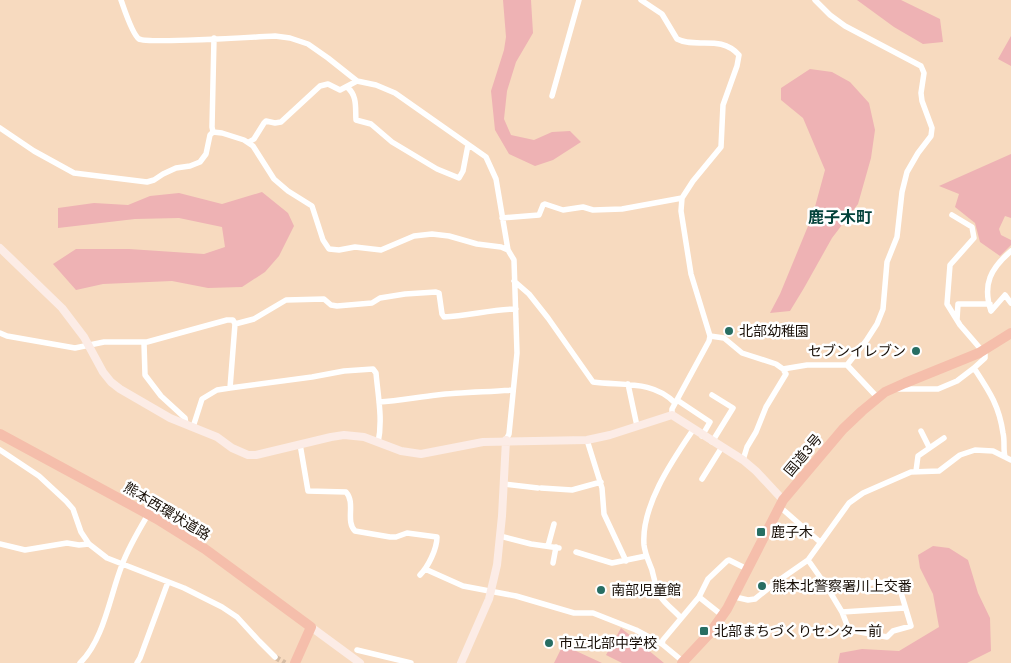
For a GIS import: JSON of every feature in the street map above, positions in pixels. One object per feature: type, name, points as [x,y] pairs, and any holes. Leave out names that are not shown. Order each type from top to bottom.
[{"type":"highway","name":"国道3号","points":[[684,663],[710,633],[735,597],[747,569],[782,504],[843,429],[878,398],[894,388],[984,350],[1011,333]]},
{"type":"highway","name":"熊本西環状道路","points":[[4,436],[157,519],[197,544],[311,627]]},
{"type":"highway","points":[[295,663],[311,627]]},
{"type":"street","points":[[121,0],[138,38],[142,40],[275,36],[290,38],[308,44],[357,82],[376,85],[395,93],[420,109],[438,125],[486,157],[490,163],[496,180],[508,250],[514,260],[517,353],[509,434],[506,440],[497,565],[492,590],[461,663]]},
{"type":"street","points":[[552,96],[579,0]]},
{"type":"street","points":[[641,0],[662,14],[677,39],[689,42],[718,44],[734,49],[739,55],[723,105],[721,148],[693,181],[682,198],[681,211],[692,274],[710,336],[707,348],[672,409],[672,416]]},
{"type":"street","points":[[815,0],[830,15],[845,26],[921,66],[924,73],[921,92],[922,101],[932,128],[930,138],[918,153],[908,172],[902,192],[897,237],[886,268],[883,309],[877,324],[847,365]]},
{"type":"street","points":[[0,128],[34,152],[74,173],[147,182],[176,168],[200,162],[206,154],[210,135],[213,132],[214,38]]},
{"type":"street","points":[[249,142],[254,139],[266,121],[281,122],[320,86],[328,84],[340,90],[357,82]]},
{"type":"street","points":[[346,87],[350,90],[357,106],[356,120],[371,124],[392,142],[437,169],[459,178],[463,171],[468,145]]},
{"type":"street","points":[[213,132],[249,142],[274,179],[288,191],[312,206],[323,240],[329,250],[362,247],[381,250],[414,236],[432,234],[449,236],[508,250]]},
{"type":"street","points":[[502,218],[539,215],[545,204],[563,210],[583,207],[593,210],[622,209],[682,198]]},
{"type":"street","points":[[894,388],[896,390],[938,389],[957,381],[985,358],[984,350],[957,319],[947,304],[950,265],[974,238],[972,227],[952,215]]},
{"type":"street","points":[[0,248],[62,308],[89,344],[103,372],[111,382],[170,418],[217,437],[232,448],[248,455],[256,455],[344,435],[364,437],[401,451],[421,454],[483,442],[506,440],[587,440],[672,416],[743,460],[756,471],[782,504],[820,542]]},
{"type":"street","points":[[1011,251],[999,262],[987,285],[990,310],[993,310],[1005,295],[1011,303]]},
{"type":"street","points":[[514,281],[529,294],[548,318],[593,382],[628,384],[656,390],[710,422],[702,436]]},
{"type":"street","points":[[235,324],[254,319],[286,300],[324,299],[331,305],[337,306],[372,303],[381,297],[419,292],[439,293],[444,317],[516,309]]},
{"type":"street","points":[[957,319],[958,304],[990,304]]},
{"type":"street","points":[[0,333],[7,336],[75,348],[89,344],[144,342],[233,320],[235,324],[230,388]]},
{"type":"street","points":[[710,336],[724,338],[742,353],[776,364],[783,369],[786,376],[766,407],[756,432],[747,447],[743,460]]},
{"type":"street","points":[[144,342],[145,376],[156,391],[185,418],[189,426]]},
{"type":"street","points":[[783,369],[807,365],[847,365],[878,398]]},
{"type":"street","points":[[189,426],[202,399],[212,392],[371,368],[376,373],[379,402],[380,434],[378,443]]},
{"type":"street","points":[[974,368],[995,402],[1003,432],[1005,457]]},
{"type":"street","points":[[628,384],[637,426]]},
{"type":"street","points":[[379,402],[437,395],[513,390]]},
{"type":"street","points":[[712,395],[734,408],[712,442]]},
{"type":"street","points":[[681,618],[660,596],[646,556],[644,544],[648,514],[671,463],[693,430]]},
{"type":"street","points":[[920,431],[929,448]]},
{"type":"street","points":[[916,471],[918,456],[944,438]]},
{"type":"street","points":[[587,440],[600,482],[604,514],[626,561]]},
{"type":"street","points":[[300,444],[308,491],[346,492],[349,495],[351,505],[351,525],[355,531],[390,537],[407,533],[437,537],[435,547],[425,569],[420,575]]},
{"type":"street","points":[[702,479],[722,447]]},
{"type":"street","points":[[0,450],[39,476],[73,508],[81,532],[89,544],[107,558],[205,598],[230,612],[276,657]]},
{"type":"street","points":[[735,597],[748,600],[755,599],[774,583],[808,560],[844,508],[857,497],[916,471],[939,471],[960,455],[975,450],[993,451],[1011,460]]},
{"type":"street","points":[[504,484],[572,490],[600,482]]},
{"type":"street","points":[[80,663],[88,654],[96,639],[108,609],[122,564],[156,501]]},
{"type":"street","points":[[548,546],[554,524]]},
{"type":"street","points":[[500,536],[557,548],[553,563]]},
{"type":"street","points":[[0,544],[24,550],[67,543],[89,544]]},
{"type":"street","points":[[576,552],[612,563],[646,556]]},
{"type":"street","points":[[662,644],[699,597],[708,578],[727,561],[729,560],[747,569]]},
{"type":"street","points":[[808,560],[842,612],[848,630],[887,637],[893,631],[911,626],[899,586],[896,584],[878,582],[827,587]]},
{"type":"street","points":[[425,569],[463,586],[492,590],[574,612],[593,613],[636,630],[662,644],[684,663]]},
{"type":"street","points":[[137,663],[168,582]]},
{"type":"street","points":[[699,597],[722,616]]},
{"type":"street","points":[[842,612],[906,608]]},
{"type":"street","points":[[311,627],[360,663]]},
{"type":"street","points":[[357,650],[410,663]]},
{"type":"shaded area","points":[[503,0],[531,0],[533,33],[516,62],[507,91],[504,119],[511,135],[534,140],[552,132],[570,131],[581,142],[553,160],[535,166],[509,154],[495,130],[491,91],[504,50],[506,37]]},
{"type":"shaded area","points":[[857,0],[901,0],[940,19],[943,42],[923,44],[894,27]]},
{"type":"shaded area","points":[[1011,36],[1011,66],[998,59]]},
{"type":"shaded area","points":[[810,69],[832,72],[850,82],[869,103],[875,130],[871,158],[858,204],[832,238],[790,311],[770,313],[780,294],[813,214],[825,170],[803,118],[781,100],[781,88]]},
{"type":"shaded area","points":[[1011,154],[1011,218],[1005,216],[999,229],[1001,235],[1011,240],[1011,245],[1000,256],[980,242],[975,223],[955,207],[959,194],[939,186]]},
{"type":"shaded area","points":[[262,192],[288,213],[294,226],[279,256],[265,272],[242,287],[208,288],[172,281],[103,284],[76,290],[53,264],[76,249],[129,249],[204,254],[225,247],[222,227],[179,218],[135,219],[58,228],[58,208],[94,203],[128,205],[150,196],[179,193],[222,204]]},
{"type":"shaded area","points":[[933,546],[949,548],[968,560],[978,593],[990,618],[991,651],[967,663],[838,663],[840,653],[862,649],[899,651],[939,627],[933,594],[920,568],[918,555]]},
{"type":"shaded area","points":[[621,628],[664,663],[622,663],[606,655]]},
{"type":"shaded area","points":[[563,645],[602,663],[554,663]]},
{"type":"tunnel","points":[[275,657],[285,663]]},
{"type":"place","name":"北部幼稚園","points":[[729,331]]},
{"type":"place","name":"セブンイレブン","points":[[916,351]]},
{"type":"place","name":"鹿子木","points":[[761,532]]},
{"type":"place","name":"熊本北警察署川上交番","points":[[762,586]]},
{"type":"place","name":"南部児童館","points":[[601,590]]},
{"type":"place","name":"北部まちづくりセンター前","points":[[704,631]]},
{"type":"place","name":"市立北部中学校","points":[[549,643]]},
{"type":"district","name":"鹿子木町","points":[[840,217]]}]
